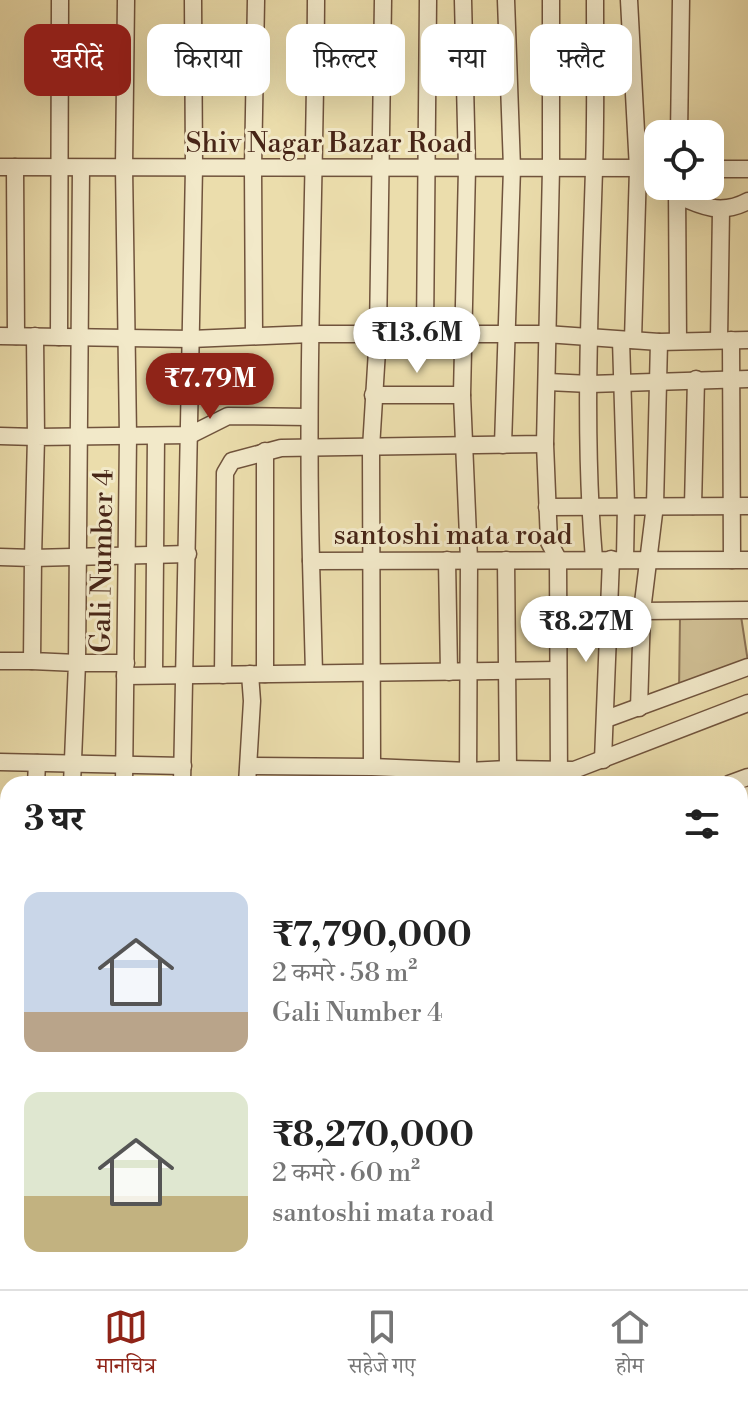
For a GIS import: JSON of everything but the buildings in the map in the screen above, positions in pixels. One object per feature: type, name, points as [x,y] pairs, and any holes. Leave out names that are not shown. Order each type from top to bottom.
[{"type":"street","points":[[59,337],[60,0]]},
{"type":"street","name":"Gali Number 4","points":[[124,776],[128,436],[124,167],[126,0]]},
{"type":"street","points":[[182,776],[194,167],[193,0]]},
{"type":"street","points":[[254,336],[256,0]]},
{"type":"street","name":"santoshi mata road","points":[[316,0],[316,168],[308,449],[311,561],[740,560]]},
{"type":"street","points":[[372,767],[371,448],[378,334],[383,0]]},
{"type":"street","points":[[425,334],[428,0]]},
{"type":"street","points":[[463,0],[467,168],[462,395],[469,560],[468,776]]},
{"type":"street","points":[[503,445],[512,168],[506,0]]},
{"type":"street","points":[[551,0],[545,444],[549,542],[558,559],[559,776]]},
{"type":"street","points":[[595,0],[594,168],[587,335],[590,384],[589,508],[610,559]]},
{"type":"street","points":[[603,760],[610,559],[626,505],[622,382],[638,169],[629,0]]},
{"type":"street","points":[[679,120],[681,0]]},
{"type":"street","points":[[8,167],[8,336],[191,339],[311,334],[546,334],[659,342],[748,340]]},
{"type":"street","name":"Shiv Nagar Bazar Road","points":[[8,167],[644,169]]},
{"type":"street","points":[[72,776],[79,556],[81,168]]},
{"type":"street","points":[[724,169],[748,169]]},
{"type":"street","points":[[677,200],[678,341]]},
{"type":"street","points":[[692,200],[703,207],[721,210],[748,201]]},
{"type":"street","points":[[721,210],[725,340],[740,379],[740,560]]},
{"type":"street","points":[[32,661],[35,336]]},
{"type":"street","points":[[639,708],[642,611],[655,505],[659,342]]},
{"type":"street","points":[[693,506],[696,379]]},
{"type":"street","points":[[548,382],[590,384],[740,379]]},
{"type":"street","points":[[373,395],[462,395]]},
{"type":"street","points":[[0,436],[190,435],[228,416],[309,417]]},
{"type":"street","points":[[154,675],[156,436]]},
{"type":"street","points":[[223,675],[225,473],[232,461],[281,448],[545,444]]},
{"type":"street","points":[[248,776],[252,701],[258,674],[265,451]]},
{"type":"street","points":[[547,507],[740,506]]},
{"type":"street","points":[[0,557],[188,554]]},
{"type":"street","points":[[447,560],[449,672]]},
{"type":"street","points":[[506,560],[508,769]]},
{"type":"street","points":[[311,561],[314,673]]},
{"type":"street","points":[[642,611],[748,610]]},
{"type":"street","points":[[0,661],[77,663],[154,675],[558,670]]},
{"type":"street","points":[[606,719],[748,667]]},
{"type":"street","points":[[561,776],[748,703]]},
{"type":"street","points":[[0,762],[183,766]]},
{"type":"street","points":[[36,776],[37,763]]},
{"type":"street","points":[[249,766],[372,767],[451,776]]},
{"type":"street","points":[[477,776],[508,769],[553,776]]},
{"type":"shaded area","points":[[741,616],[748,662],[679,691],[680,618]]}]
